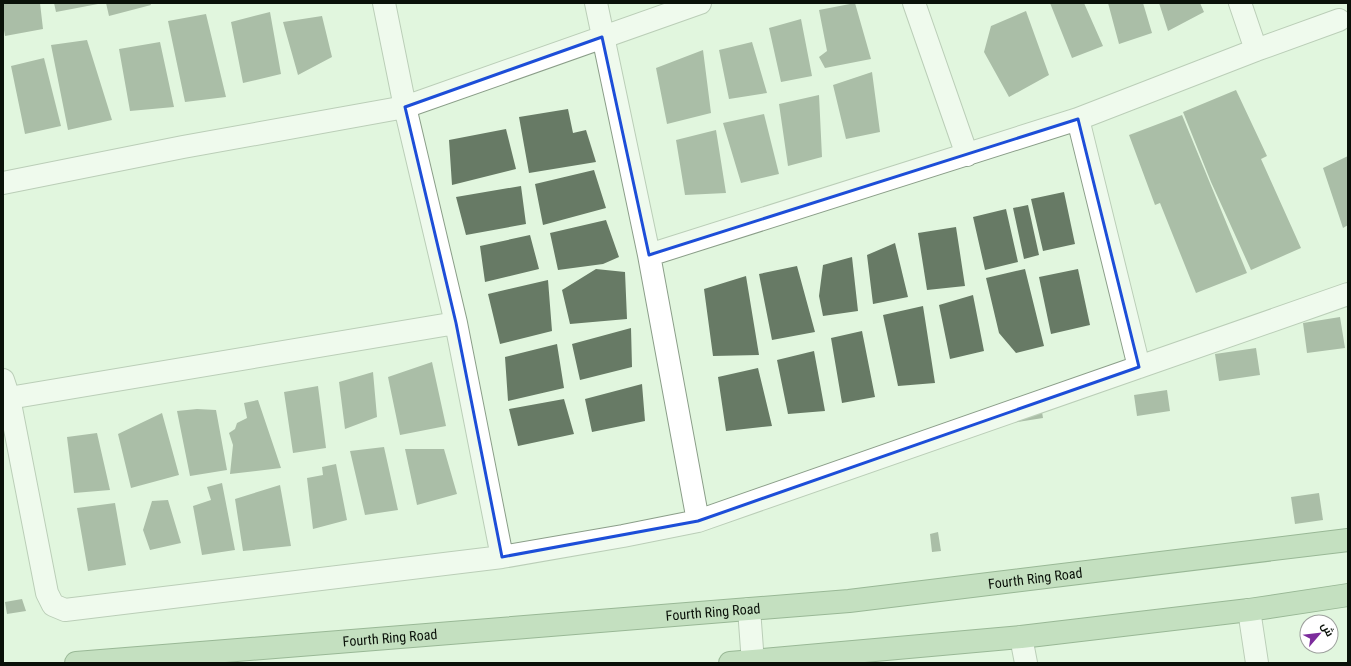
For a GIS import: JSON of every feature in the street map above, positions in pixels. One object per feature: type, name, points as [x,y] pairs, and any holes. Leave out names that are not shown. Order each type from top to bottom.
[{"type":"main road","name":"Fourth Ring Road","points":[[76,663],[856,600],[1348,540]]},
{"type":"main road","points":[[730,663],[1021,636],[1249,610],[1348,595]]},
{"type":"street","points":[[384,3],[405,107],[456,323],[502,557]]},
{"type":"street","points":[[596,3],[649,255],[698,521]]},
{"type":"street","points":[[3,183],[183,147],[405,107],[700,3]]},
{"type":"street","points":[[914,3],[967,155]]},
{"type":"street","points":[[1240,3],[1256,50]]},
{"type":"street","points":[[649,255],[1078,119],[1256,50],[1340,20]]},
{"type":"street","points":[[1078,119],[1139,366]]},
{"type":"street","points":[[456,323],[6,389],[46,593],[53,605],[65,610],[502,557],[623,536],[698,521],[1348,294]]},
{"type":"street","points":[[749,609],[753,662]]},
{"type":"street","points":[[1249,610],[1257,663]]},
{"type":"street","points":[[1021,636],[1026,663]]},
{"type":"highlighted area","points":[[602,37],[649,255],[1078,119],[1139,367],[698,521],[502,557],[456,323],[405,107]]},
{"type":"building","points":[[3,3],[40,3],[43,29],[5,36],[3,24]]},
{"type":"building","points":[[54,3],[98,3],[98,4],[56,12]]},
{"type":"building","points":[[106,3],[150,3],[151,5],[109,16]]},
{"type":"building","points":[[855,3],[871,59],[825,68],[819,57],[827,51],[819,10]]},
{"type":"building","points":[[1050,3],[1084,3],[1103,46],[1072,58]]},
{"type":"building","points":[[1108,3],[1143,3],[1152,33],[1119,44]]},
{"type":"building","points":[[1159,3],[1200,3],[1204,12],[1168,31]]},
{"type":"building","points":[[1026,11],[1049,75],[1009,97],[984,52],[991,26]]},
{"type":"building","points":[[270,12],[281,74],[243,83],[231,22]]},
{"type":"building","points":[[206,14],[226,97],[185,102],[168,21]]},
{"type":"building","points":[[322,16],[332,57],[298,75],[283,22]]},
{"type":"building","points":[[801,19],[812,76],[781,82],[769,28]]},
{"type":"building","points":[[87,40],[112,120],[68,130],[51,45]]},
{"type":"building","points":[[160,42],[174,107],[130,111],[119,49]]},
{"type":"building","points":[[752,42],[767,93],[729,99],[719,50]]},
{"type":"building","points":[[703,50],[711,113],[667,124],[656,68]]},
{"type":"building","points":[[44,58],[61,126],[25,134],[11,66]]},
{"type":"building","points":[[872,72],[880,132],[846,139],[833,85]]},
{"type":"building","points":[[1236,90],[1267,156],[1261,159],[1301,248],[1251,270],[1211,182],[1183,112]]},
{"type":"building","points":[[819,95],[822,157],[788,166],[779,104]]},
{"type":"building","points":[[568,109],[573,133],[586,130],[596,162],[529,173],[519,117]]},
{"type":"building","points":[[764,114],[779,174],[741,183],[723,123]]},
{"type":"building","points":[[1182,115],[1247,273],[1196,293],[1160,203],[1155,205],[1129,135]]},
{"type":"building","points":[[506,129],[516,169],[452,185],[449,140]]},
{"type":"building","points":[[716,130],[726,193],[685,195],[676,140]]},
{"type":"building","points":[[1348,156],[1348,225],[1343,228],[1323,168]]},
{"type":"building","points":[[594,170],[606,208],[543,225],[535,184]]},
{"type":"building","points":[[521,186],[526,224],[466,235],[456,197]]},
{"type":"building","points":[[1064,192],[1075,244],[1043,251],[1031,199]]},
{"type":"building","points":[[1028,205],[1039,255],[1024,259],[1013,208]]},
{"type":"building","points":[[1006,209],[1018,262],[985,270],[973,217]]},
{"type":"building","points":[[606,220],[619,257],[603,264],[558,270],[550,233]]},
{"type":"building","points":[[956,227],[965,286],[927,290],[918,233]]},
{"type":"building","points":[[530,235],[539,269],[485,282],[480,246]]},
{"type":"building","points":[[895,243],[908,297],[873,304],[867,255]]},
{"type":"building","points":[[852,257],[858,311],[823,316],[819,296],[823,265]]},
{"type":"building","points":[[797,266],[815,332],[772,340],[759,274]]},
{"type":"building","points":[[596,269],[625,272],[627,319],[570,324],[562,290]]},
{"type":"building","points":[[1025,269],[1044,346],[1016,353],[999,333],[986,278]]},
{"type":"building","points":[[1078,269],[1090,325],[1051,334],[1039,277]]},
{"type":"building","points":[[746,276],[759,355],[713,356],[704,289]]},
{"type":"building","points":[[548,280],[552,331],[500,344],[488,294]]},
{"type":"building","points":[[973,295],[984,351],[950,359],[939,305]]},
{"type":"building","points":[[923,306],[935,383],[898,386],[883,315]]},
{"type":"building","points":[[1340,317],[1345,348],[1307,353],[1303,323]]},
{"type":"building","points":[[631,328],[632,367],[580,380],[572,344]]},
{"type":"building","points":[[862,331],[875,397],[842,403],[831,338]]},
{"type":"building","points":[[557,344],[564,388],[508,401],[505,357]]},
{"type":"building","points":[[1256,348],[1260,375],[1219,381],[1215,354]]},
{"type":"building","points":[[814,351],[825,411],[788,414],[777,360]]},
{"type":"building","points":[[432,362],[446,426],[400,435],[388,377]]},
{"type":"building","points":[[758,368],[772,426],[726,431],[718,377]]},
{"type":"building","points":[[373,372],[377,417],[345,429],[339,382]]},
{"type":"building","points":[[642,384],[645,421],[592,432],[585,399]]},
{"type":"building","points":[[318,386],[326,448],[293,453],[284,392]]},
{"type":"building","points":[[1167,390],[1170,411],[1137,416],[1134,395]]},
{"type":"building","points":[[564,399],[574,434],[518,446],[509,409]]},
{"type":"building","points":[[258,400],[281,468],[230,474],[233,445],[229,433],[235,429],[237,423],[247,418],[244,403]]},
{"type":"building","points":[[197,409],[216,410],[227,470],[190,476],[177,411]]},
{"type":"building","points":[[1042,412],[1043,418],[1011,423]]},
{"type":"building","points":[[162,413],[179,475],[131,488],[118,434]]},
{"type":"building","points":[[97,433],[110,490],[74,493],[67,437]]},
{"type":"building","points":[[384,447],[398,510],[365,515],[350,451]]},
{"type":"building","points":[[405,449],[444,449],[457,494],[417,505]]},
{"type":"building","points":[[336,464],[347,520],[313,529],[307,478],[323,475],[322,467]]},
{"type":"building","points":[[222,483],[235,550],[202,555],[193,506],[211,500],[207,487]]},
{"type":"building","points":[[280,485],[291,546],[243,551],[235,499]]},
{"type":"building","points":[[1319,493],[1323,520],[1295,524],[1291,497]]},
{"type":"building","points":[[168,500],[181,543],[150,550],[143,530],[152,501]]},
{"type":"building","points":[[115,503],[126,565],[88,571],[77,508]]},
{"type":"building","points":[[938,532],[941,551],[932,552],[930,534]]},
{"type":"building","points":[[22,599],[26,611],[7,614],[5,602]]}]
